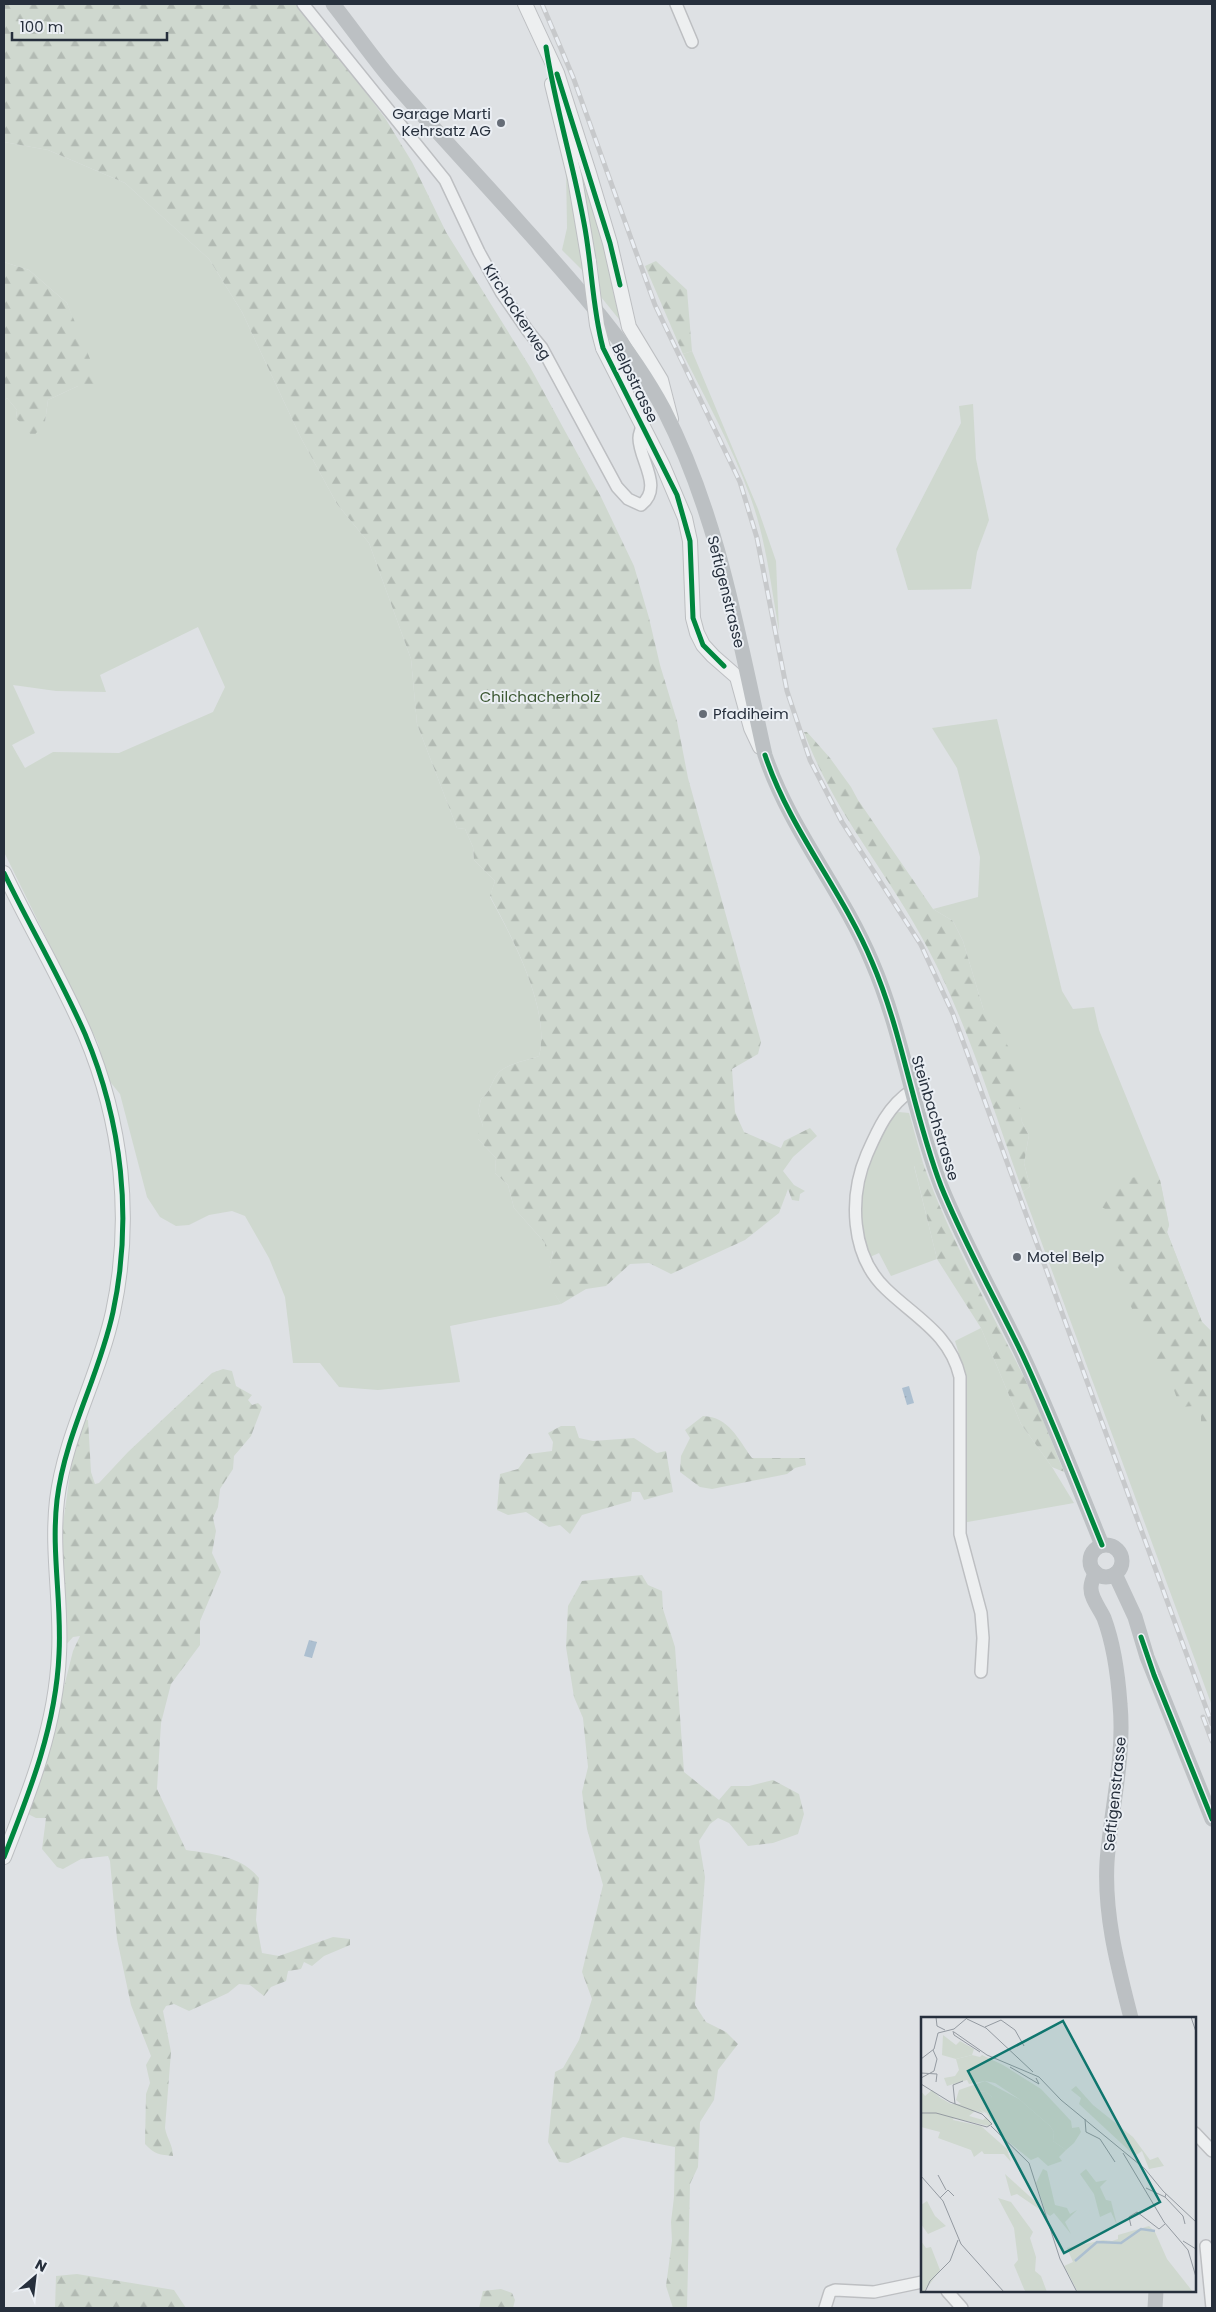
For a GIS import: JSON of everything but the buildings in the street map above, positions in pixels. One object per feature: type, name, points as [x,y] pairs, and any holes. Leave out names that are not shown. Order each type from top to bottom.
[{"type":"main road","name":"Seftigenstrasse","points":[[333,4],[389,77],[586,296],[639,368],[674,432],[708,521],[726,581],[765,755]]},
{"type":"main road","name":"Steinbachstrasse","points":[[765,755],[788,809],[845,908],[871,960],[895,1026],[928,1148],[942,1186],[1042,1398],[1102,1545]]},
{"type":"main road","points":[[1102,1545],[1112,1546],[1120,1552],[1122,1561],[1115,1574],[1105,1577],[1095,1572],[1090,1564],[1091,1555],[1102,1545]]},
{"type":"main road","name":"Seftigenstrasse","points":[[1095,1572],[1091,1587],[1092,1594],[1104,1619],[1110,1638],[1120,1703],[1121,1750],[1107,1861],[1107,1886],[1113,1945],[1131,2017]]},
{"type":"main road","points":[[1115,1574],[1135,1616],[1147,1657],[1212,1819]]},
{"type":"main road","points":[[1155,2308],[1156,2292]]},
{"type":"street","name":"Kirchackerweg","points":[[303,4],[445,180],[479,252],[501,292],[542,348],[617,487],[628,499],[641,506],[646,501],[651,483],[639,439],[642,426]]},
{"type":"street","name":"Belpstrasse","points":[[525,4],[546,47],[564,95],[610,243],[628,322],[661,380],[674,432]]},
{"type":"street","points":[[676,4],[692,42]]},
{"type":"street","name":"Belpstrasse","points":[[546,47],[555,99],[577,188],[597,325],[603,348],[674,488],[685,518],[690,541],[693,618],[697,632],[713,656],[737,677],[751,728],[765,755]]},
{"type":"street","points":[[4,873],[70,1001],[100,1075],[116,1135],[122,1184],[122,1225],[118,1288],[108,1331],[69,1441],[58,1492],[54,1535],[60,1654],[55,1696],[38,1769],[4,1857]]},
{"type":"street","points":[[912,1090],[900,1098],[888,1111],[863,1164],[856,1184],[856,1222],[864,1251],[877,1279],[948,1346],[957,1366],[960,1378],[960,1534],[981,1613],[983,1638],[981,1672]]},
{"type":"street","points":[[1196,2133],[1212,2151]]},
{"type":"street","points":[[1206,2246],[1212,2308]]},
{"type":"street","points":[[825,2308],[830,2292],[835,2290],[874,2292],[921,2282]]},
{"type":"street","points":[[948,2292],[962,2308]]},
{"type":"green space","name":"Chilchacherholz","points":[[4,4],[299,4],[385,118],[412,162],[446,232],[530,367],[601,497],[634,566],[677,721],[688,778],[761,1042],[758,1054],[732,1069],[735,1112],[744,1132],[781,1148],[784,1141],[810,1128],[817,1136],[793,1157],[783,1171],[794,1185],[805,1191],[800,1194],[799,1201],[792,1200],[788,1189],[779,1213],[745,1240],[671,1274],[649,1263],[630,1264],[606,1286],[586,1289],[561,1304],[546,1281],[553,1251],[545,1249],[545,1243],[514,1208],[508,1185],[495,1173],[496,1158],[478,1139],[478,1132],[483,1126],[478,1112],[481,1099],[496,1076],[509,1066],[539,1056],[541,1038],[540,1017],[535,996],[509,932],[490,896],[495,881],[474,860],[473,847],[465,829],[457,828],[417,724],[411,659],[369,543],[337,504],[301,438],[242,312],[209,259],[125,183],[48,150],[4,142]]},
{"type":"green space","points":[[4,142],[48,150],[125,183],[209,259],[242,312],[301,438],[337,504],[369,543],[411,659],[417,724],[457,828],[465,829],[473,847],[474,860],[495,881],[490,897],[509,932],[527,974],[540,1017],[541,1038],[539,1056],[509,1066],[496,1076],[481,1099],[478,1112],[483,1126],[478,1139],[496,1158],[495,1173],[508,1185],[514,1208],[545,1243],[546,1249],[553,1250],[547,1281],[561,1304],[450,1326],[460,1382],[378,1390],[339,1387],[320,1363],[293,1363],[285,1297],[269,1258],[245,1216],[232,1211],[209,1215],[189,1225],[176,1226],[160,1217],[147,1197],[120,1094],[107,1078],[98,1043],[4,852],[4,401],[7,398],[17,410],[16,418],[45,422],[48,400],[78,386],[78,332],[67,303],[29,270],[4,262]],"holes":[[[198,627],[225,687],[213,712],[119,753],[53,752],[25,768],[12,745],[35,733],[13,685],[56,691],[106,692],[100,675]]]},
{"type":"green space","points":[[581,164],[592,198],[623,324],[601,297],[598,268],[578,167]]},
{"type":"green space","points":[[566,165],[586,274],[562,250],[567,228]]},
{"type":"green space","points":[[656,261],[687,290],[692,351],[683,354],[645,266]]},
{"type":"green space","points":[[4,262],[29,270],[67,303],[100,383],[89,395],[78,386],[48,400],[45,422],[33,437],[16,418],[17,410],[7,398],[4,401]]},
{"type":"green space","points":[[692,351],[758,509],[776,561],[779,631],[768,563],[756,512],[727,442],[683,354]]},
{"type":"green space","points":[[973,404],[976,459],[989,520],[977,552],[971,589],[908,590],[896,549],[961,423],[959,406]]},
{"type":"green space","points":[[997,719],[1062,991],[1073,1009],[1094,1007],[1099,1030],[1160,1180],[1169,1225],[1167,1232],[1202,1322],[1212,1332],[1212,1706],[1023,1192],[1030,1186],[1024,1163],[1029,1135],[1022,1122],[998,1027],[986,1017],[963,941],[953,921],[933,909],[978,897],[980,857],[957,768],[932,728]]},
{"type":"green space","points":[[804,732],[807,732],[830,758],[933,909],[953,921],[963,941],[983,1008],[987,1017],[998,1027],[1013,1056],[1022,1122],[1029,1135],[1024,1163],[1030,1186],[1023,1192],[979,1067],[941,975],[911,918],[830,789]]},
{"type":"green space","points":[[899,1112],[909,1113],[923,1163],[914,1166],[937,1259],[891,1276],[879,1253],[870,1257],[860,1210],[866,1170],[885,1126],[892,1116]]},
{"type":"green space","points":[[923,1163],[957,1245],[1024,1377],[1064,1472],[1052,1467],[1021,1424],[981,1328],[937,1259],[914,1165]]},
{"type":"green space","points":[[1148,1175],[1160,1180],[1169,1225],[1167,1232],[1202,1322],[1212,1332],[1212,1427],[1201,1422],[1201,1412],[1194,1406],[1180,1407],[1168,1373],[1157,1371],[1151,1353],[1154,1332],[1137,1320],[1125,1293],[1124,1277],[1114,1262],[1112,1213],[1100,1206],[1103,1193],[1130,1178]]},
{"type":"green space","points":[[981,1328],[1021,1424],[1052,1467],[1074,1503],[962,1523],[960,1440],[963,1367],[955,1341]]},
{"type":"green space","points":[[223,1369],[232,1371],[236,1386],[252,1395],[248,1400],[252,1405],[258,1403],[262,1407],[251,1436],[234,1456],[233,1469],[220,1489],[218,1507],[213,1518],[216,1531],[212,1553],[221,1572],[200,1621],[200,1645],[171,1684],[161,1723],[157,1789],[186,1850],[226,1857],[244,1865],[259,1878],[256,1920],[262,1953],[279,1956],[333,1937],[350,1939],[350,1945],[324,1956],[312,1966],[304,1962],[301,1969],[288,1971],[286,1981],[271,1987],[264,1996],[250,1985],[239,1984],[228,1993],[189,2011],[174,2004],[166,2006],[163,2011],[171,2052],[165,2128],[173,2156],[151,2150],[145,2144],[146,2094],[150,2083],[146,2065],[151,2056],[131,2005],[117,1939],[108,1856],[81,1859],[63,1869],[57,1867],[42,1849],[46,1818],[36,1818],[26,1813],[51,1738],[73,1651],[80,1636],[73,1637],[64,1647],[60,1545],[72,1459],[83,1419],[88,1420],[91,1472],[95,1484],[99,1483],[128,1452],[212,1373]]},
{"type":"green space","points":[[703,1416],[720,1420],[732,1430],[752,1458],[805,1458],[806,1465],[795,1468],[787,1474],[712,1489],[700,1487],[680,1472],[681,1456],[690,1438],[685,1430]]},
{"type":"green space","points":[[561,1426],[575,1426],[579,1438],[593,1441],[634,1438],[657,1453],[666,1451],[673,1492],[644,1500],[640,1492],[632,1492],[631,1501],[582,1515],[570,1534],[560,1525],[549,1527],[526,1512],[508,1515],[497,1510],[500,1474],[518,1469],[529,1454],[552,1451],[553,1442],[548,1433]]},
{"type":"green space","points":[[642,1575],[648,1585],[662,1591],[663,1609],[675,1647],[684,1772],[719,1800],[731,1786],[749,1786],[773,1780],[799,1794],[804,1814],[798,1834],[773,1843],[748,1846],[729,1823],[718,1818],[710,1824],[699,1841],[705,1877],[695,2005],[706,2022],[726,2032],[738,2044],[718,2070],[714,2100],[700,2122],[698,2167],[690,2184],[687,2308],[673,2308],[666,2286],[672,2241],[671,2222],[674,2197],[675,2147],[623,2137],[568,2163],[559,2162],[548,2142],[555,2072],[563,2068],[579,2040],[592,1999],[582,1972],[603,1885],[587,1829],[582,1792],[588,1767],[583,1718],[574,1697],[566,1647],[568,1606],[582,1581]]},
{"type":"green space","points":[[77,2274],[174,2290],[186,2308],[55,2308],[56,2276]]},
{"type":"green space","points":[[501,2289],[512,2293],[515,2300],[513,2308],[479,2308],[483,2291]]},
{"type":"water","points":[[909,1386],[914,1403],[907,1405],[902,1388]]},
{"type":"water","points":[[309,1640],[317,1642],[312,1658],[304,1656]]},
{"type":"railway","points":[[542,4],[573,77],[655,305],[740,482],[757,538],[787,691],[810,760],[842,822],[921,945],[953,1014],[1212,1724]]},
{"type":"railway","points":[[1203,1717],[1212,1741]]},
{"type":"cycle path","points":[[546,47],[584,223],[599,333],[603,348],[677,495],[690,541],[693,618],[703,645],[724,666]]},
{"type":"cycle path","points":[[557,74],[610,243],[620,285]]},
{"type":"cycle path","points":[[765,755],[788,809],[846,910],[872,962],[892,1017],[931,1158],[941,1186],[1033,1377],[1102,1545]]},
{"type":"cycle path","points":[[4,873],[76,1014],[98,1067],[108,1101],[115,1136],[123,1206],[119,1277],[113,1312],[107,1336],[67,1452],[57,1500],[55,1539],[60,1635],[53,1707],[32,1783],[4,1857]]},
{"type":"cycle path","points":[[1141,1637],[1154,1675],[1212,1819]]},
{"type":"place","name":"Garage Marti Kehrsatz AG","points":[[501,123]]},
{"type":"place","name":"Pfadiheim","points":[[703,714]]},
{"type":"place","name":"Motel Belp","points":[[1017,1257]]}]
